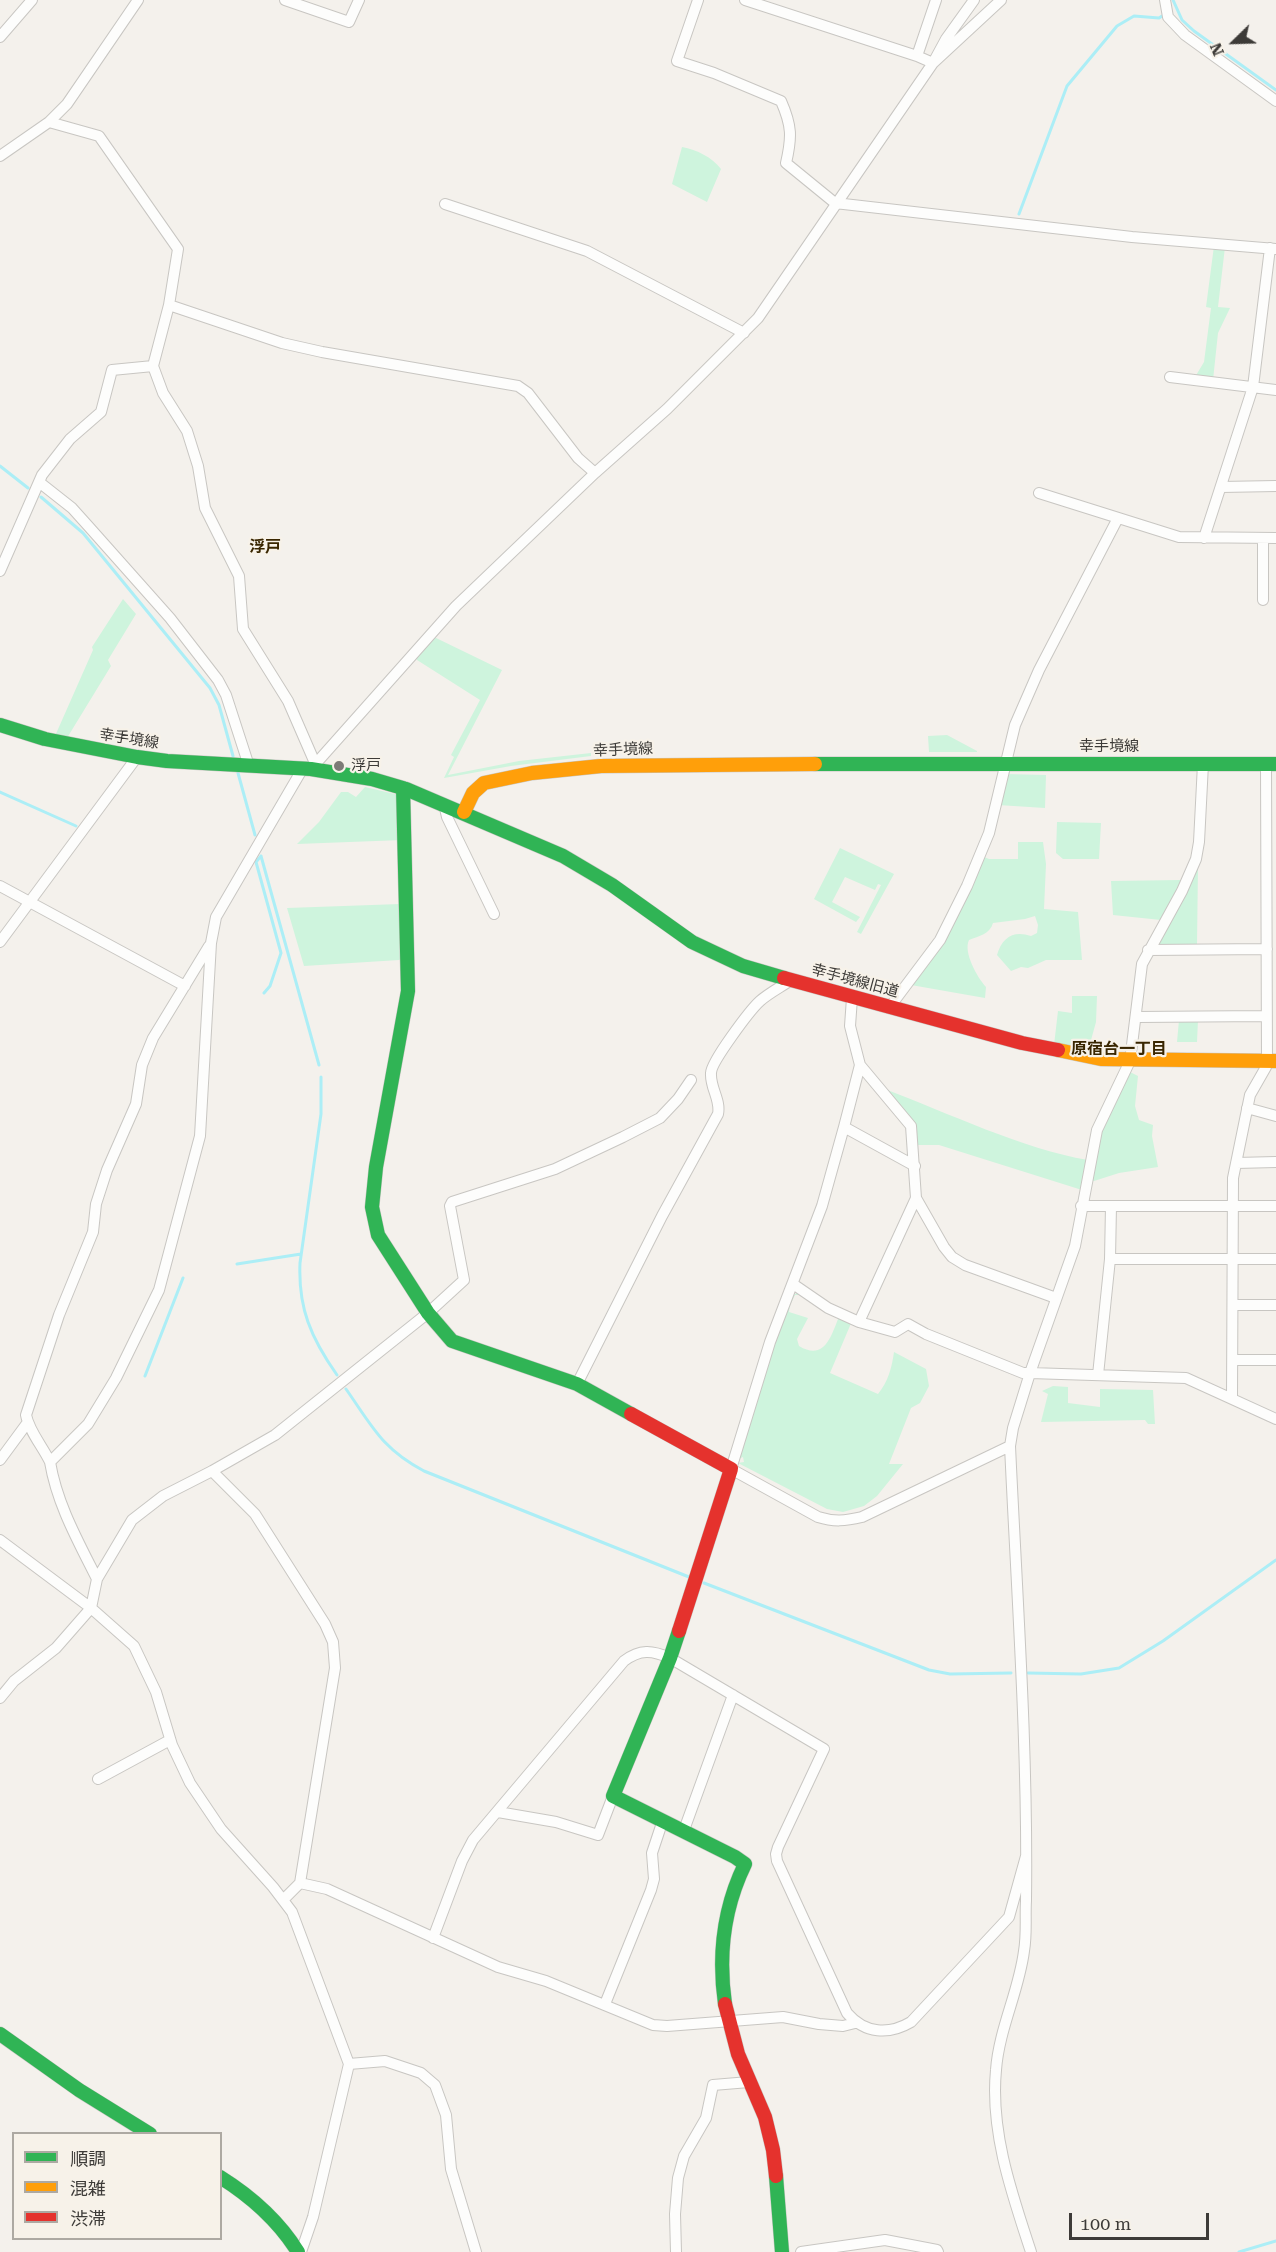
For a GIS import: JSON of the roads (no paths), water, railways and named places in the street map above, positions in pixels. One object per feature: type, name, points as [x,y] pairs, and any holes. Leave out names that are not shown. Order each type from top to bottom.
[{"type":"street","points":[[0,37],[32,0]]},
{"type":"street","points":[[0,156],[49,122],[67,104],[138,0]]},
{"type":"street","points":[[285,0],[349,22],[358,0]]},
{"type":"street","points":[[698,0],[677,61],[714,73],[780,102],[787,115],[791,139],[786,163],[835,203],[1132,237],[1273,248],[1253,387],[1204,538]]},
{"type":"street","points":[[745,0],[933,63]]},
{"type":"street","points":[[917,56],[936,0]]},
{"type":"street","points":[[50,1462],[88,1424],[116,1378],[159,1290],[200,1136],[211,943],[216,916],[309,766],[456,606],[595,473],[667,409],[758,318],[974,0]]},
{"type":"street","points":[[933,63],[1000,0]]},
{"type":"street","points":[[1165,0],[1168,17],[1185,35],[1276,101]]},
{"type":"street","points":[[49,122],[99,136],[178,249],[169,305],[153,366],[164,393],[186,431],[198,466],[205,508],[239,576],[243,629],[288,700],[309,766]]},
{"type":"street","points":[[445,204],[587,251],[744,333]]},
{"type":"street","points":[[169,305],[282,343],[518,386],[528,393],[578,458],[595,473]]},
{"type":"street","points":[[0,571],[42,475],[70,439],[101,412],[112,370],[153,366]]},
{"type":"street","points":[[1170,377],[1276,390]]},
{"type":"street","points":[[39,482],[72,508],[170,618],[218,680],[226,695],[249,766]]},
{"type":"street","points":[[1221,487],[1276,486]]},
{"type":"street","points":[[1039,493],[1179,537],[1276,538]]},
{"type":"street","points":[[889,1008],[940,940],[967,885],[989,832],[1015,725],[1026,698],[1118,518]]},
{"type":"street","points":[[1263,538],[1263,600]]},
{"type":"street","name":"幸手境線","points":[[0,725],[64,744],[136,757],[249,766],[309,766],[403,788],[464,812],[472,793],[484,783],[496,779],[567,769],[713,764],[1271,764]]},
{"type":"street","points":[[0,942],[136,757]]},
{"type":"street","points":[[1031,2252],[1013,2195],[999,2138],[995,2090],[999,2050],[1024,1951],[1026,1856],[1010,1446],[1013,1428],[1030,1372],[1075,1246],[1097,1130],[1130,1061],[1142,964],[1182,891],[1196,859],[1203,764]]},
{"type":"street","points":[[1232,1397],[1233,1178],[1250,1095],[1272,1061],[1266,1016],[1271,1002],[1267,949],[1271,869],[1271,764]]},
{"type":"street","points":[[403,788],[408,992],[376,1167],[372,1207],[378,1235],[428,1313],[452,1341],[577,1384],[818,1517],[833,1522],[862,1517],[1010,1446]]},
{"type":"street","points":[[444,804],[447,817],[494,914]]},
{"type":"street","name":"幸手境線旧道","points":[[464,812],[588,869],[692,942],[743,966],[889,1008],[1076,1055],[1130,1061],[1272,1061]]},
{"type":"street","points":[[0,886],[185,986]]},
{"type":"street","points":[[97,1579],[72,1530],[55,1488],[50,1462],[26,1414],[59,1315],[93,1232],[96,1204],[107,1170],[136,1104],[142,1065],[153,1038],[211,943]]},
{"type":"street","points":[[1148,950],[1267,949]]},
{"type":"street","points":[[577,1384],[662,1216],[718,1114],[719,1108],[711,1079],[713,1065],[753,1007],[762,998],[791,980]]},
{"type":"street","points":[[852,998],[850,1026],[860,1065],[911,1126],[916,1198],[859,1322]]},
{"type":"street","points":[[1137,1017],[1266,1016]]},
{"type":"street","points":[[498,1812],[556,1822],[598,1835],[670,1658],[770,1342],[822,1206],[860,1065]]},
{"type":"street","points":[[0,1698],[14,1681],[56,1648],[91,1608],[97,1579],[132,1520],[163,1496],[275,1435],[428,1313],[464,1280],[450,1206],[452,1202],[555,1168],[623,1137],[660,1118],[678,1099],[691,1080]]},
{"type":"street","points":[[1247,1108],[1276,1116]]},
{"type":"street","points":[[844,1127],[915,1166]]},
{"type":"street","points":[[1236,1162],[1276,1162]]},
{"type":"street","points":[[916,1198],[944,1248],[952,1257],[965,1265],[1007,1282],[1056,1298]]},
{"type":"street","points":[[1081,1206],[1276,1206]]},
{"type":"street","points":[[1098,1375],[1110,1259],[1111,1206]]},
{"type":"street","points":[[1110,1259],[1276,1258]]},
{"type":"street","points":[[794,1284],[828,1308],[859,1322],[895,1332],[908,1324],[1023,1373],[1186,1378],[1276,1419]]},
{"type":"street","points":[[1233,1305],[1276,1305]]},
{"type":"street","points":[[1233,1360],[1276,1360]]},
{"type":"street","points":[[0,1460],[28,1422]]},
{"type":"street","points":[[212,1471],[255,1514],[325,1624],[333,1642],[335,1668],[300,1883],[283,1900]]},
{"type":"street","points":[[0,1540],[91,1608],[134,1646],[156,1692],[170,1740],[190,1783],[221,1829],[292,1912],[349,2064],[313,2217],[300,2252]]},
{"type":"street","points":[[433,1938],[462,1861],[473,1840],[624,1660],[645,1650],[658,1652],[824,1749],[776,1854],[777,1861],[843,2003],[855,2023]]},
{"type":"street","points":[[684,1830],[733,1695]]},
{"type":"street","points":[[98,1779],[170,1740]]},
{"type":"street","points":[[613,1796],[684,1830],[745,1864],[732,1893],[721,1945],[728,2021],[749,2082],[765,2115],[773,2148],[782,2252]]},
{"type":"street","points":[[605,2004],[651,1890],[654,1879],[652,1853],[663,1820]]},
{"type":"street","points":[[300,1883],[327,1889],[498,1967],[546,1981],[653,2025],[668,2026],[783,2017],[819,2024],[843,2026],[855,2023],[884,2031],[902,2027],[911,2022],[1005,1923],[1012,1911],[1026,1856]]},
{"type":"street","points":[[0,2034],[79,2090],[148,2132]]},
{"type":"street","points":[[349,2064],[384,2061],[421,2073],[435,2085],[446,2115],[451,2169],[476,2252]]},
{"type":"street","points":[[676,2252],[675,2214],[678,2178],[684,2156],[706,2118],[713,2085],[749,2082]]},
{"type":"street","points":[[222,2178],[274,2218],[288,2233],[300,2252]]},
{"type":"street","points":[[801,2252],[885,2240],[938,2252]]},
{"type":"waterway","points":[[1173,0],[1182,20],[1194,31],[1276,90]]},
{"type":"waterway","points":[[1019,214],[1067,86],[1117,26],[1134,16],[1159,18],[1162,16]]},
{"type":"waterway","points":[[0,466],[28,488]]},
{"type":"waterway","points":[[41,497],[83,533],[210,688],[219,705],[233,756]]},
{"type":"waterway","points":[[238,773],[255,835]]},
{"type":"waterway","points":[[0,792],[76,826]]},
{"type":"waterway","points":[[261,856],[319,1065]]},
{"type":"waterway","points":[[261,856],[256,862],[281,953],[270,986],[264,993]]},
{"type":"waterway","points":[[321,1077],[321,1114],[300,1263],[300,1279],[304,1308],[313,1335],[337,1375]]},
{"type":"waterway","points":[[237,1264],[301,1254]]},
{"type":"waterway","points":[[145,1376],[183,1278]]},
{"type":"waterway","points":[[346,1389],[379,1436],[398,1454],[424,1471],[689,1577]]},
{"type":"waterway","points":[[1028,1673],[1081,1674],[1119,1668],[1163,1641],[1276,1560]]},
{"type":"waterway","points":[[704,1583],[929,1670],[950,1674],[1011,1673]]},
{"type":"waterway","points":[[1239,2252],[1276,2241]]},
{"type":"place","name":"浮戸","points":[[339,766]]},
{"type":"district","name":"浮戸","points":[[265,547]]},
{"type":"district","name":"原宿台一丁目","points":[[1119,1049]]}]
